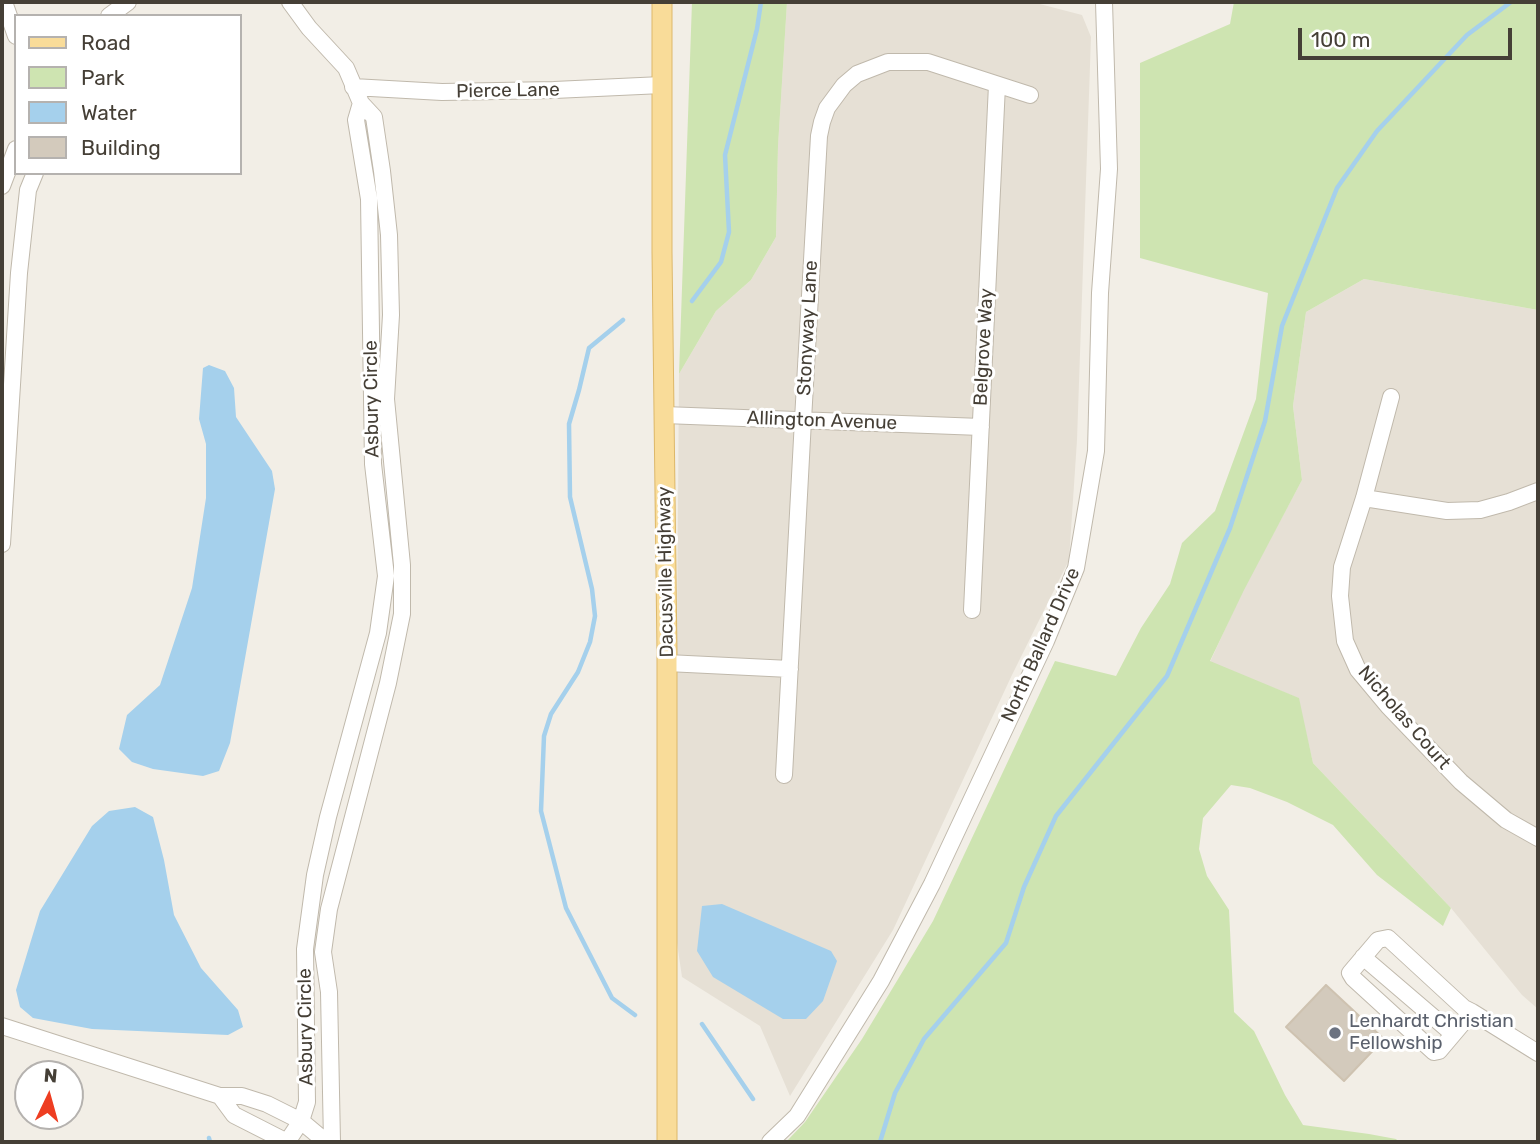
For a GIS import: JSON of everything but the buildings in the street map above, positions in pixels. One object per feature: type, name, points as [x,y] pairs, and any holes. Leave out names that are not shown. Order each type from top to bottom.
[{"type":"main road","name":"Dacusville Highway","points":[[662,2],[670,1141]]},
{"type":"street","points":[[4,2],[14,30]]},
{"type":"street","points":[[112,14],[128,2]]},
{"type":"street","name":"Asbury Circle","points":[[287,1142],[301,1121],[307,1102],[305,949],[317,866],[376,639],[386,576],[375,483],[370,316],[369,235],[377,199],[374,117],[361,103],[346,68],[309,28],[290,2]]},
{"type":"street","name":"North Ballard Drive","points":[[770,1142],[797,1116],[881,981],[932,884],[1046,641],[1076,568],[1096,438],[1100,293],[1109,169],[1104,2]]},
{"type":"street","name":"Stonyway Lane","points":[[784,775],[819,136],[827,108],[839,91],[857,74],[888,62],[928,62],[1030,95]]},
{"type":"street","name":"Pierce Lane","points":[[354,87],[484,91],[662,85]]},
{"type":"street","name":"Belgrove Way","points":[[972,610],[997,85]]},
{"type":"street","points":[[2,186],[14,154]]},
{"type":"street","points":[[2,544],[19,273],[28,190],[34,175]]},
{"type":"street","name":"Asbury Circle","points":[[332,1142],[329,992],[323,952],[329,909],[378,721],[402,614],[399,537],[386,399],[391,315],[389,235],[377,199]]},
{"type":"street","points":[[369,235],[389,235]]},
{"type":"street","points":[[2,272],[19,273]]},
{"type":"street","name":"Asbury Circle","points":[[370,316],[391,315]]},
{"type":"street","name":"Nicholas Court","points":[[1391,397],[1342,567],[1340,596],[1345,641],[1358,670],[1388,706],[1461,782],[1506,820],[1538,838]]},
{"type":"street","name":"Allington Avenue","points":[[664,415],[981,426]]},
{"type":"street","name":"Asbury Circle","points":[[375,483],[394,481]]},
{"type":"street","points":[[1364,498],[1447,511],[1480,510],[1538,491]]},
{"type":"street","points":[[381,539],[399,537]]},
{"type":"street","points":[[376,639],[396,644]]},
{"type":"street","points":[[667,663],[790,670]]},
{"type":"street","points":[[356,713],[378,721]]},
{"type":"street","points":[[317,866],[338,874]]},
{"type":"street","points":[[1472,1012],[1438,1051],[1434,1052],[1350,973],[1378,940],[1388,938],[1464,1007],[1538,1053]]},
{"type":"street","name":"Asbury Circle","points":[[305,949],[323,952]]},
{"type":"street","points":[[1363,957],[1453,1034]]},
{"type":"street","points":[[2,1026],[220,1096],[242,1096],[267,1104],[301,1121],[326,1142]]},
{"type":"street","points":[[220,1096],[234,1115],[287,1142]]},
{"type":"shaded area","points":[[787,2],[1032,2],[1082,15],[1091,37],[1077,440],[1069,560],[1011,677],[893,930],[790,1096],[760,1026],[682,977],[675,895],[679,374],[716,311],[751,280],[776,237],[778,146]]},
{"type":"shaded area","points":[[1364,279],[1538,310],[1538,1009],[1522,995],[1451,908],[1313,763],[1298,698],[1210,662],[1243,590],[1302,480],[1293,406],[1306,312]]},
{"type":"green space","points":[[692,2],[787,2],[778,146],[776,237],[751,280],[716,311],[679,374]]},
{"type":"green space","points":[[1234,2],[1538,2],[1538,310],[1364,279],[1306,312],[1293,406],[1302,480],[1210,661],[1299,698],[1313,763],[1451,908],[1443,926],[1377,875],[1333,825],[1287,802],[1250,788],[1231,785],[1203,818],[1199,849],[1207,876],[1229,910],[1234,1012],[1254,1031],[1303,1125],[1369,1134],[1396,1139],[1399,1142],[786,1142],[805,1122],[862,1039],[933,921],[1055,661],[1116,676],[1141,628],[1170,584],[1182,543],[1215,511],[1256,399],[1268,293],[1140,258],[1140,63],[1230,24]]},
{"type":"water","points":[[209,365],[225,371],[234,388],[236,417],[272,471],[275,489],[230,743],[219,771],[203,776],[153,769],[132,762],[119,749],[127,715],[160,685],[192,588],[206,498],[206,444],[199,419],[203,368]]},
{"type":"water","points":[[135,807],[153,817],[174,915],[201,968],[238,1010],[243,1027],[228,1035],[92,1029],[33,1018],[20,1007],[16,990],[40,911],[92,826],[109,811]]},
{"type":"water","points":[[722,904],[831,951],[837,961],[823,1001],[806,1019],[783,1019],[713,977],[697,951],[702,906]]},
{"type":"waterway","points":[[692,301],[721,262],[729,232],[725,155],[757,29],[761,2]]},
{"type":"waterway","points":[[880,1142],[895,1093],[924,1039],[1006,943],[1024,887],[1056,816],[1167,676],[1230,528],[1265,421],[1282,326],[1337,188],[1377,131],[1467,35],[1511,2]]},
{"type":"waterway","points":[[623,320],[589,348],[569,424],[570,497],[592,589],[595,616],[590,642],[578,672],[551,714],[544,736],[541,811],[566,908],[612,998],[635,1015]]},
{"type":"waterway","points":[[702,1024],[753,1099]]},
{"type":"waterway","points":[[209,1138],[210,1142]]},
{"type":"place","name":"Lenhardt Christian Fellowship","points":[[1335,1033]]}]
